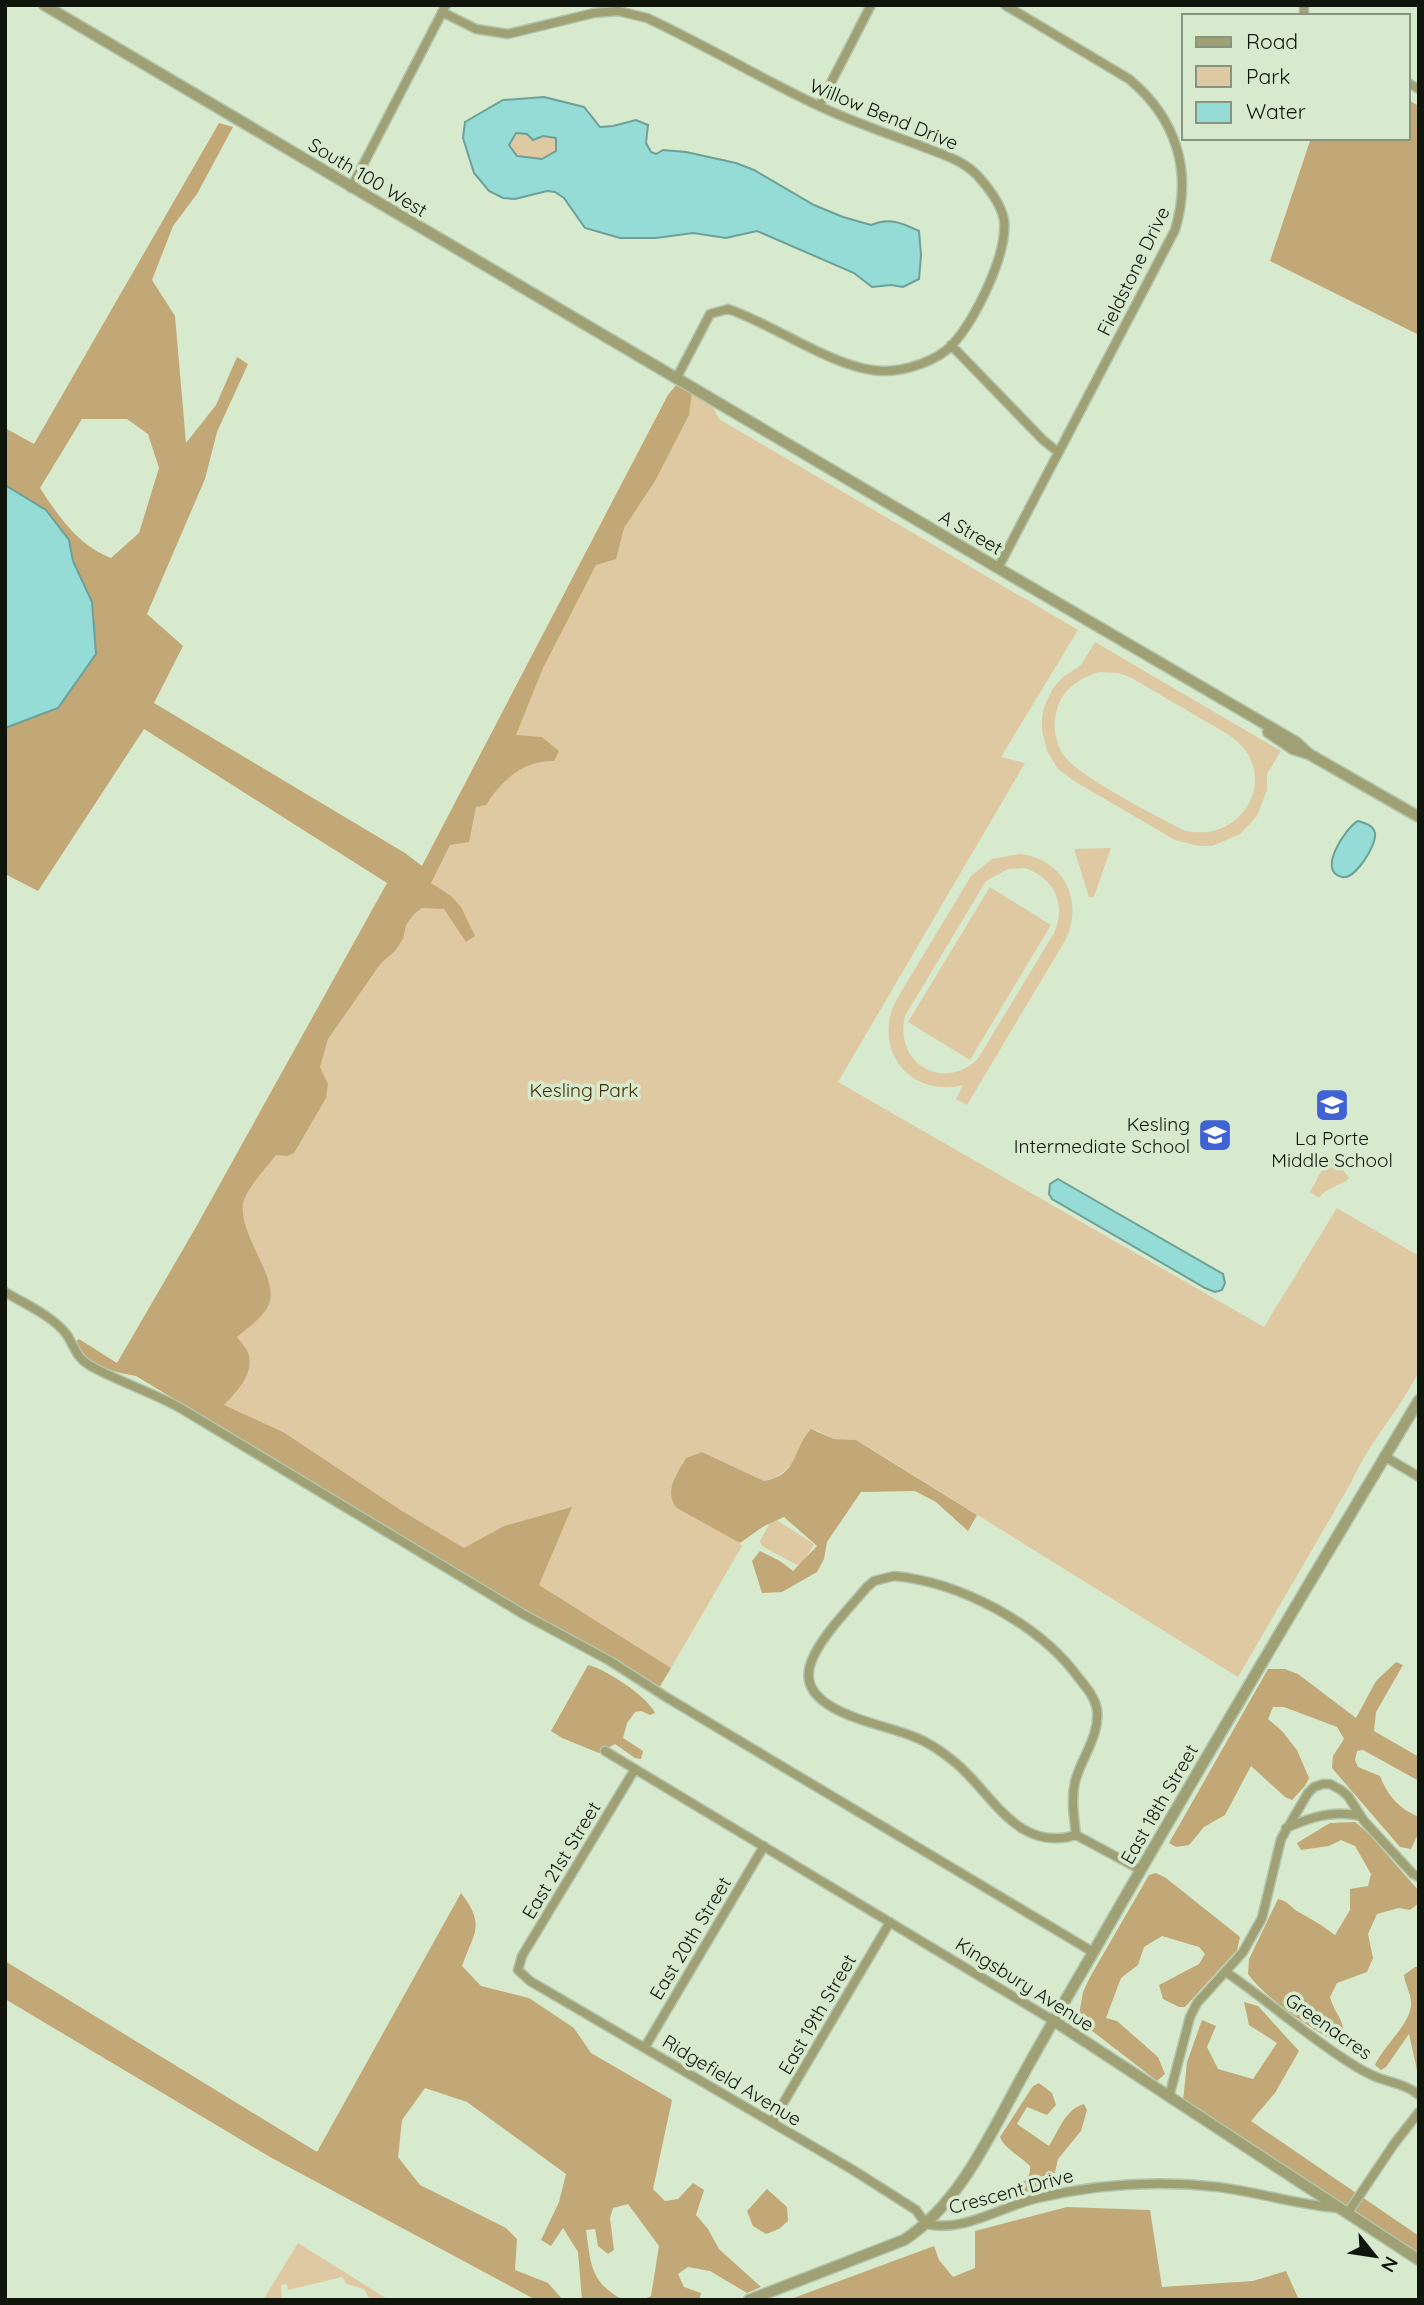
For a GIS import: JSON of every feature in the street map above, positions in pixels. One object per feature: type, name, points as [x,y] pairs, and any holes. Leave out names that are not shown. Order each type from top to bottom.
[{"type":"street","name":"South 100 West","points":[[44,5],[676,379]]},
{"type":"street","points":[[819,106],[871,5]]},
{"type":"street","name":"Fieldstone Drive","points":[[998,568],[1175,230],[1182,206],[1184,180],[1178,151],[1166,121],[1143,90],[1006,5]]},
{"type":"street","points":[[351,188],[444,9]]},
{"type":"street","name":"Willow Bend Drive","points":[[444,9],[476,29],[508,34],[594,13],[618,11],[647,18],[819,106],[954,158],[975,173],[990,191],[1003,217],[1002,250],[991,279],[970,318],[951,345],[929,360],[901,370],[870,370],[844,362],[736,311],[720,309],[710,314],[676,379]]},
{"type":"street","points":[[951,345],[1043,440],[1058,452]]},
{"type":"street","name":"A Street","points":[[676,379],[1249,715],[1293,749],[1309,754],[1419,817]]},
{"type":"street","points":[[5,1292],[51,1321],[67,1335],[74,1350],[87,1364],[159,1395],[523,1614],[610,1661],[666,1698],[1093,1952]]},
{"type":"street","name":"East 18th Street","points":[[926,2224],[971,2167],[1093,1952],[1419,1400]]},
{"type":"street","points":[[1384,1456],[1419,1476]]},
{"type":"street","points":[[1076,1835],[1073,1797],[1075,1780],[1096,1730],[1097,1709],[1092,1695],[1074,1672],[1045,1642],[1021,1624],[974,1599],[905,1577],[894,1576],[874,1581],[812,1658],[808,1678],[809,1686],[815,1695],[838,1710],[914,1736],[929,1744],[966,1772],[1015,1826],[1030,1834],[1066,1838],[1076,1835],[1141,1870]]},
{"type":"street","name":"Kingsbury Avenue","points":[[606,1751],[1054,2021],[1419,2260]]},
{"type":"street","name":"East 21st Street","points":[[518,1970],[522,1956],[635,1769]]},
{"type":"street","points":[[1169,2097],[1190,2017],[1197,2003],[1243,1952],[1262,1919],[1281,1839],[1308,1793],[1323,1784],[1330,1784],[1341,1790],[1348,1796],[1360,1816],[1413,1874],[1419,1877]]},
{"type":"street","points":[[1286,1828],[1319,1815],[1348,1813],[1360,1816]]},
{"type":"street","name":"East 20th Street","points":[[645,2047],[764,1846]]},
{"type":"street","name":"East 19th Street","points":[[772,2122],[890,1922]]},
{"type":"street","name":"Ridgefield Avenue","points":[[518,1970],[530,1981],[772,2122],[916,2210],[926,2224]]},
{"type":"street","name":"Greenacres","points":[[1226,1972],[1343,2059],[1367,2073],[1419,2095]]},
{"type":"street","points":[[1343,2211],[1419,2112]]},
{"type":"street","name":"Crescent Drive","points":[[749,2300],[891,2247],[926,2224],[949,2227],[1069,2190],[1162,2182],[1219,2187],[1343,2211]]},
{"type":"green space","points":[[515,133],[556,138],[556,151],[542,159],[517,156],[509,145]]},
{"type":"green space","name":"Kesling Park","points":[[692,392],[713,407],[719,419],[1078,630],[1001,757],[1025,763],[838,1082],[1264,1327],[1337,1208],[1419,1256],[1419,1371],[1367,1453],[1238,1677],[856,1440],[834,1439],[816,1430],[788,1468],[764,1481],[702,1452],[686,1458],[678,1473],[742,1546],[671,1668],[545,1590],[535,1606],[131,1369],[422,866],[668,395]]},
{"type":"green space","points":[[1095,642],[1281,751],[1267,774],[1267,790],[1257,816],[1240,834],[1212,846],[1175,840],[1058,769],[1047,751],[1042,730],[1044,707],[1053,688],[1081,665]],"holes":[[[1119,673],[1229,735],[1245,750],[1253,766],[1255,784],[1250,801],[1240,815],[1226,826],[1208,832],[1186,831],[1103,786],[1065,757],[1055,734],[1055,716],[1063,696],[1073,685],[1092,674]]]},
{"type":"green space","points":[[1111,848],[1096,891],[1093,897],[1089,897],[1074,849]]},
{"type":"green space","points":[[1019,854],[1047,863],[1058,872],[1071,896],[1071,924],[1066,939],[967,1105],[956,1099],[963,1085],[944,1087],[927,1084],[912,1077],[901,1067],[893,1053],[889,1020],[895,1002],[971,876],[992,859]],"holes":[[[1025,868],[1035,872],[1050,885],[1058,902],[1058,922],[1054,933],[977,1060],[963,1069],[949,1073],[935,1072],[923,1067],[913,1059],[907,1047],[903,1032],[905,1016],[986,881],[1008,869]]]},
{"type":"green space","points":[[990,887],[1051,925],[970,1060],[908,1022]]},
{"type":"green space","points":[[1326,1159],[1336,1160],[1349,1178],[1319,1198],[1310,1192],[1322,1170],[1315,1164]]},
{"type":"green space","points":[[775,1519],[814,1544],[801,1567],[762,1546],[760,1541],[771,1521]]},
{"type":"green space","points":[[298,2243],[389,2300],[370,2300],[364,2289],[347,2284],[342,2277],[288,2290],[287,2284],[281,2285],[282,2300],[263,2300]]},
{"type":"shaded area","points":[[1410,101],[1419,106],[1419,335],[1270,261],[1310,140],[1410,140]]},
{"type":"shaded area","points":[[219,123],[233,127],[197,194],[173,226],[152,280],[175,316],[186,443],[216,405],[237,357],[248,364],[217,432],[205,479],[147,614],[183,646],[154,703],[405,853],[422,866],[668,395],[677,384],[692,392],[689,415],[655,481],[624,528],[616,559],[596,565],[543,668],[516,735],[542,737],[559,751],[554,761],[523,768],[506,780],[486,805],[476,807],[469,842],[450,845],[431,883],[451,896],[461,907],[475,936],[466,942],[444,909],[422,908],[414,914],[395,951],[381,963],[328,1039],[320,1067],[328,1084],[326,1098],[294,1153],[287,1156],[276,1155],[245,1198],[243,1217],[266,1275],[270,1300],[262,1315],[237,1337],[246,1348],[250,1363],[246,1377],[224,1405],[283,1432],[402,1511],[464,1548],[504,1526],[572,1507],[539,1585],[671,1668],[659,1688],[136,1376],[92,1363],[74,1343],[79,1339],[117,1363],[196,1227],[387,883],[144,729],[38,891],[5,874],[5,728],[58,708],[92,602],[73,561],[69,540],[46,510],[5,485],[5,428],[34,444]],"holes":[[[82,419],[127,419],[148,434],[159,468],[139,533],[111,558],[79,538],[40,488]]]},
{"type":"shaded area","points":[[811,1429],[834,1439],[856,1440],[977,1515],[968,1531],[936,1502],[915,1491],[861,1492],[827,1542],[824,1559],[817,1572],[782,1592],[762,1593],[752,1561],[760,1551],[793,1571],[817,1546],[784,1517],[764,1526],[740,1543],[677,1508],[671,1496],[671,1489],[686,1458],[702,1452],[764,1481],[775,1478],[789,1467]]},
{"type":"shaded area","points":[[1396,1662],[1403,1665],[1376,1712],[1374,1731],[1419,1757],[1419,1781],[1363,1750],[1357,1751],[1355,1760],[1358,1767],[1380,1776],[1395,1801],[1419,1817],[1419,1832],[1411,1849],[1400,1847],[1332,1768],[1333,1756],[1344,1739],[1337,1727],[1284,1707],[1273,1707],[1268,1719],[1297,1750],[1309,1778],[1305,1786],[1292,1800],[1285,1797],[1251,1766],[1225,1815],[1204,1827],[1189,1845],[1176,1847],[1169,1843],[1268,1669],[1285,1669],[1298,1674],[1356,1718],[1376,1681]]},
{"type":"shaded area","points":[[588,1665],[626,1684],[644,1699],[655,1713],[650,1715],[641,1711],[635,1712],[627,1723],[623,1738],[643,1751],[641,1759],[635,1758],[615,1744],[599,1753],[551,1731]]},
{"type":"shaded area","points":[[1355,1822],[1369,1834],[1419,1891],[1419,1903],[1410,1910],[1399,1908],[1377,1914],[1368,1934],[1373,1958],[1367,1972],[1337,1983],[1330,1997],[1344,2031],[1344,2039],[1336,2042],[1301,2021],[1265,1993],[1248,1974],[1249,1959],[1278,1899],[1335,1935],[1350,1910],[1350,1889],[1368,1886],[1371,1874],[1355,1846],[1341,1840],[1329,1846],[1301,1850],[1297,1843],[1330,1823]]},
{"type":"shaded area","points":[[1156,1873],[1240,1937],[1237,1950],[1185,2007],[1163,1999],[1159,1985],[1199,1964],[1205,1954],[1199,1947],[1162,1936],[1144,1947],[1138,1965],[1121,1978],[1106,2018],[1117,2021],[1158,2057],[1165,2074],[1157,2081],[1078,2020],[1083,1992],[1090,1977],[1149,1875]]},
{"type":"shaded area","points":[[461,1893],[469,1904],[475,1922],[474,1937],[462,1966],[481,1986],[529,1998],[574,2028],[591,2053],[672,2100],[653,2189],[665,2201],[678,2199],[693,2183],[704,2190],[696,2215],[719,2249],[761,2287],[747,2293],[710,2271],[688,2267],[678,2274],[684,2287],[701,2293],[699,2300],[642,2300],[651,2296],[659,2246],[628,2204],[613,2208],[610,2218],[614,2250],[608,2254],[598,2246],[595,2229],[586,2230],[591,2262],[598,2279],[623,2300],[582,2300],[578,2252],[563,2228],[551,2246],[541,2240],[559,2202],[566,2174],[467,2102],[425,2088],[402,2120],[398,2157],[420,2185],[506,2228],[517,2239],[515,2270],[548,2283],[563,2300],[536,2300],[270,2157],[5,1999],[5,1961],[317,2152]]},
{"type":"shaded area","points":[[1419,1967],[1419,2079],[1409,2034],[1386,2067],[1381,2070],[1375,2065],[1407,2018],[1411,1999],[1404,1975]]},
{"type":"shaded area","points":[[1244,2002],[1258,2006],[1299,2051],[1275,2093],[1251,2121],[1419,2236],[1419,2254],[1183,2101],[1187,2062],[1202,2020],[1216,2026],[1207,2047],[1218,2069],[1253,2079],[1277,2043],[1249,2025]]},
{"type":"shaded area","points":[[1039,2083],[1052,2093],[1056,2105],[1047,2115],[1027,2107],[1017,2124],[1049,2146],[1072,2111],[1084,2104],[1087,2110],[1081,2131],[1058,2159],[1053,2181],[1033,2191],[1023,2192],[1013,2189],[1028,2177],[1030,2166],[1009,2149],[1000,2137],[1033,2086]]},
{"type":"shaded area","points":[[767,2189],[787,2207],[788,2221],[779,2229],[766,2234],[753,2226],[747,2211]]},
{"type":"shaded area","points":[[1067,2207],[1150,2210],[1162,2287],[1253,2281],[1286,2271],[1299,2300],[788,2300],[934,2246],[939,2260],[953,2277],[975,2268],[975,2231]]},
{"type":"water","points":[[544,97],[584,107],[600,127],[636,120],[648,125],[646,143],[651,152],[656,154],[663,150],[686,152],[736,163],[754,170],[814,205],[843,217],[871,225],[890,221],[919,231],[919,279],[903,287],[872,287],[854,273],[757,231],[726,238],[693,233],[656,238],[620,238],[585,228],[564,198],[555,192],[547,191],[515,199],[503,198],[489,191],[474,173],[463,138],[465,122],[503,100]],"holes":[[[516,133],[527,134],[533,140],[543,136],[556,138],[556,151],[542,159],[517,156],[509,145]]]},
{"type":"water","points":[[5,485],[46,510],[69,540],[73,561],[92,602],[96,654],[58,708],[5,728]]},
{"type":"water","points":[[1358,821],[1372,828],[1375,833],[1373,845],[1359,868],[1342,877],[1335,873],[1332,859],[1341,840]]},
{"type":"water","points":[[1058,1179],[1223,1274],[1225,1283],[1222,1290],[1215,1292],[1205,1288],[1052,1199],[1049,1194],[1050,1184]]},
{"type":"place","name":"La Porte Middle School","points":[[1332,1105]]},
{"type":"place","name":"Kesling Intermediate School","points":[[1215,1135]]}]
